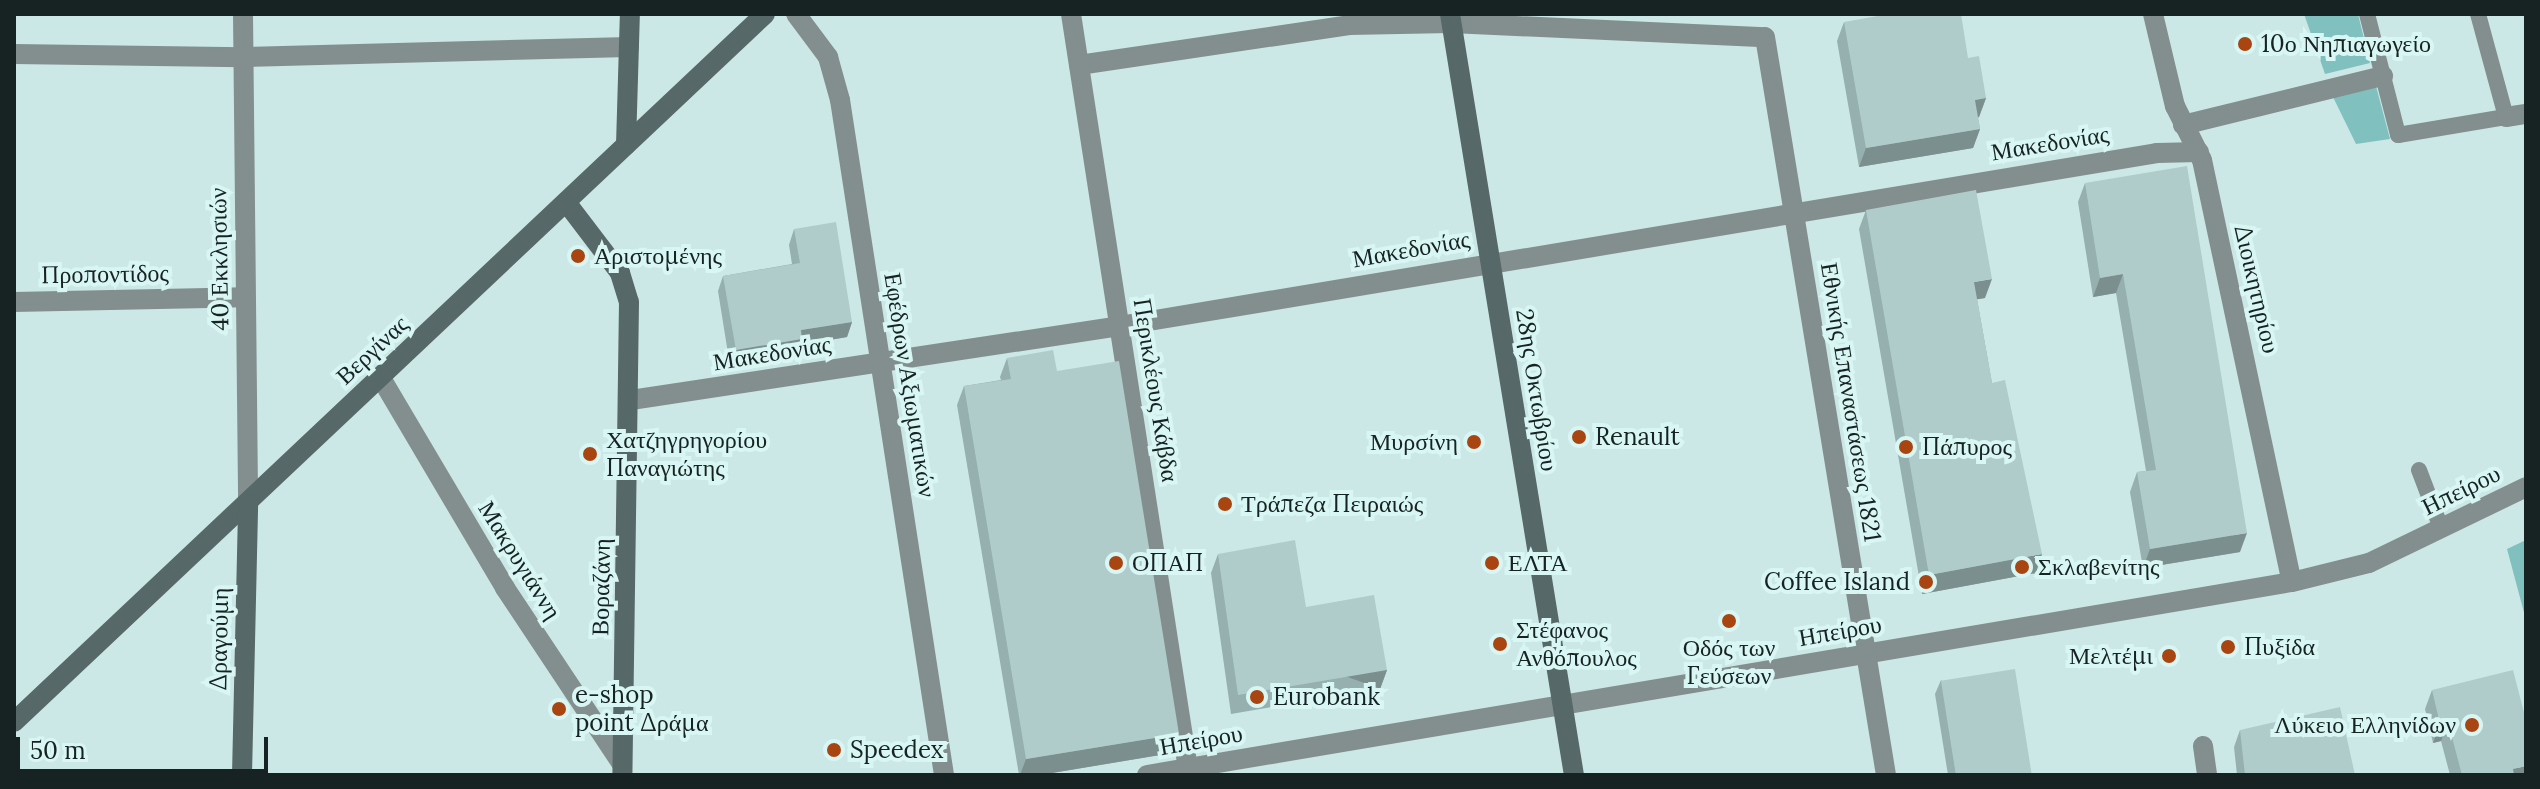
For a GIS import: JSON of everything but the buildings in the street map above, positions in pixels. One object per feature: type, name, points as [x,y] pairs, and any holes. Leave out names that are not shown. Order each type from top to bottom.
[{"type":"main road","points":[[626,145],[630,14]]},
{"type":"main road","name":"Βεργίνας","points":[[14,722],[765,14]]},
{"type":"main road","name":"28ης Οκτωβρίου","points":[[1451,19],[1574,775]]},
{"type":"main road","name":"Βοραζάνη","points":[[566,202],[625,284],[631,400],[622,770]]},
{"type":"main road","name":"Δραγούμη","points":[[242,775],[248,503]]},
{"type":"street","name":"40 Εκκλησιών","points":[[243,14],[248,503]]},
{"type":"street","name":"Εφέδρων Αξιωματικών","points":[[796,14],[828,57],[836,79],[944,775]]},
{"type":"street","name":"Περικλέους Κάβδα","points":[[1071,14],[1188,772]]},
{"type":"street","name":"Διοικητηρίου","points":[[2153,14],[2183,125],[2199,152],[2292,582]]},
{"type":"street","points":[[1079,65],[1323,27],[1451,19]]},
{"type":"street","name":"Εθνικής Επαναστάσεως 1821","points":[[1451,19],[1765,37],[1886,775]]},
{"type":"street","points":[[14,54],[243,57],[629,47]]},
{"type":"street","points":[[2183,125],[2383,76]]},
{"type":"street","name":"Μακεδονίας","points":[[631,400],[1119,326],[1794,210],[2157,153],[2199,152]]},
{"type":"street","name":"Προποντίδος","points":[[14,302],[244,297]]},
{"type":"street","name":"Μακρυγιάννη","points":[[381,378],[505,588],[622,770]]},
{"type":"street","name":"Ηπείρου","points":[[1147,775],[1188,772],[1562,705],[2292,582],[2362,565],[2526,487]]},
{"type":"street","points":[[2203,746],[2207,775]]},
{"type":"lane","points":[[2367,14],[2398,135],[2516,115],[2478,14]]},
{"type":"lane","points":[[2419,470],[2441,528]]},
{"type":"shaded area","points":[[2304,14],[2358,14],[2370,63],[2325,74]]},
{"type":"shaded area","points":[[2376,86],[2390,139],[2356,144],[2333,97]]},
{"type":"shaded area","points":[[2526,540],[2526,620],[2507,549]]},
{"type":"place","name":"10ο Νηπιαγωγείο","points":[[2245,44]]},
{"type":"place","name":"Αριστομένης","points":[[578,256]]},
{"type":"place","name":"Renault","points":[[1579,437]]},
{"type":"place","name":"Μυρσίνη","points":[[1474,442]]},
{"type":"place","name":"Πάπυρος","points":[[1906,447]]},
{"type":"place","name":"Χατζηγρηγορίου Παναγιώτης","points":[[590,454]]},
{"type":"place","name":"Τράπεζα Πειραιώς","points":[[1225,504]]},
{"type":"place","name":"ΟΠΑΠ","points":[[1116,563]]},
{"type":"place","name":"ΕΛΤΑ","points":[[1492,563]]},
{"type":"place","name":"Σκλαβενίτης","points":[[2022,567]]},
{"type":"place","name":"Coffee Island","points":[[1926,582]]},
{"type":"place","name":"Οδός των Γεύσεων","points":[[1729,621]]},
{"type":"place","name":"Στέφανος Ανθόπουλος","points":[[1500,644]]},
{"type":"place","name":"Πυξίδα","points":[[2228,647]]},
{"type":"place","name":"Μελτέμι","points":[[2169,656]]},
{"type":"place","name":"Eurobank","points":[[1257,697]]},
{"type":"place","name":"e-shop point Δράμα","points":[[559,709]]},
{"type":"place","name":"Λύκειο Ελληνίδων","points":[[2472,725]]},
{"type":"place","name":"Speedex","points":[[834,750]]}]
